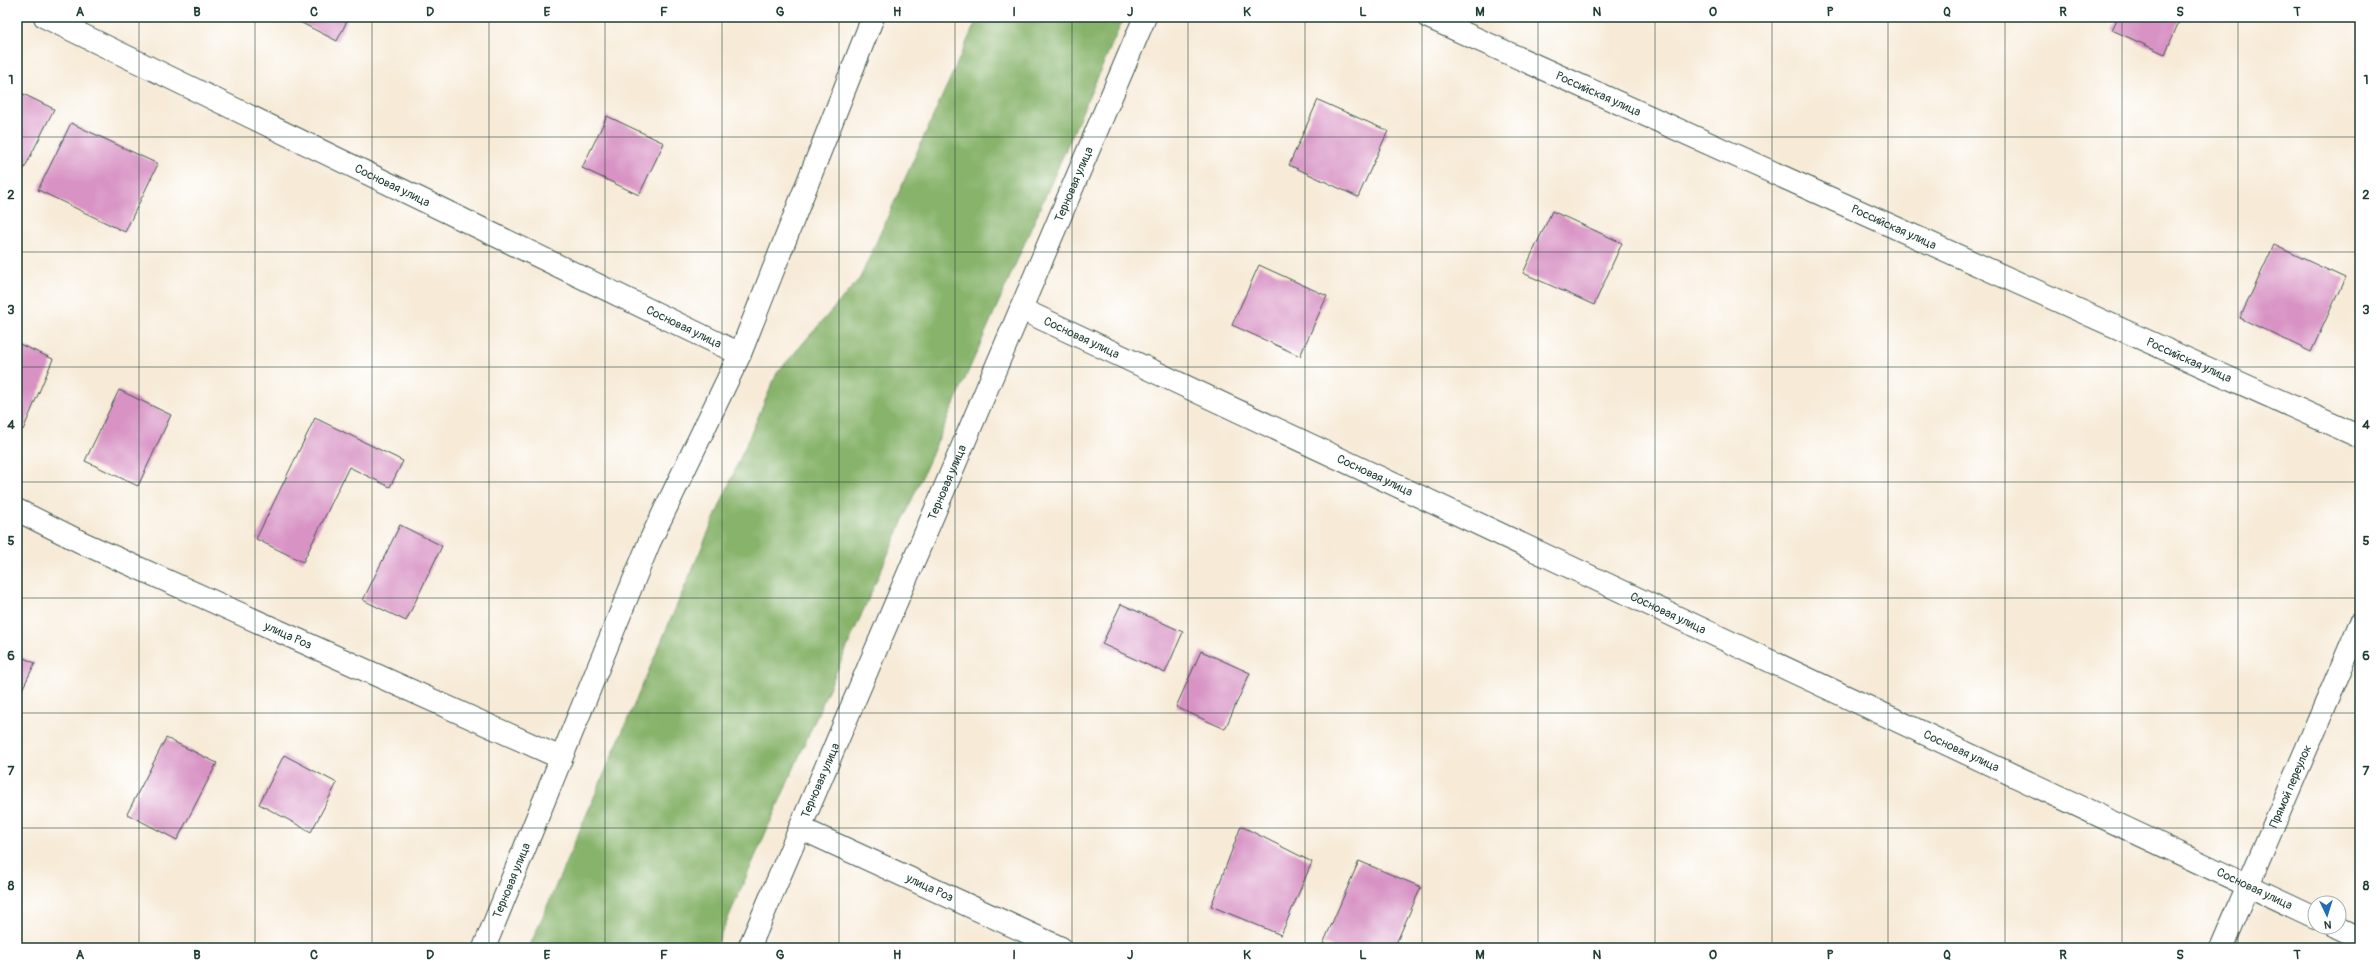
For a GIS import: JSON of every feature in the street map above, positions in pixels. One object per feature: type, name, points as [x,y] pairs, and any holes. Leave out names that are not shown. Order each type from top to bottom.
[{"type":"street","name":"Сосновая улица","points":[[45,17],[740,354]]},
{"type":"street","name":"Терновая улица","points":[[484,948],[649,543],[740,354],[873,17]]},
{"type":"street","name":"Терновая улица","points":[[749,948],[1145,17]]},
{"type":"street","name":"Российская улица","points":[[1428,17],[2360,437]]},
{"type":"street","name":"Сосновая улица","points":[[1021,309],[2307,913]]},
{"type":"street","name":"улица Роз","points":[[17,510],[93,547],[561,758]]},
{"type":"street","name":"Прямой переулок","points":[[2221,948],[2360,624]]},
{"type":"street","name":"улица Роз","points":[[800,828],[1061,948]]},
{"type":"street","points":[[2347,932],[2360,938]]},
{"type":"green space","points":[[978,17],[1124,17],[715,948],[529,948],[777,373],[860,278]]},
{"type":"building","points":[[290,17],[349,17],[337,41]]},
{"type":"building","points":[[2118,17],[2181,17],[2165,54],[2112,30]]},
{"type":"building","points":[[17,91],[54,109],[17,183]]},
{"type":"building","points":[[1318,100],[1388,131],[1358,197],[1289,165]]},
{"type":"building","points":[[607,116],[664,143],[639,195],[582,168]]},
{"type":"building","points":[[71,123],[158,164],[125,232],[38,190]]},
{"type":"building","points":[[1552,211],[1622,243],[1594,305],[1523,273]]},
{"type":"building","points":[[2274,245],[2345,278],[2311,352],[2240,318]]},
{"type":"building","points":[[1259,265],[1327,296],[1300,356],[1232,325]]},
{"type":"building","points":[[17,343],[53,359],[23,430],[17,428]]},
{"type":"building","points":[[119,390],[171,415],[138,486],[85,461]]},
{"type":"building","points":[[315,418],[403,461],[390,487],[349,467],[303,562],[256,539]]},
{"type":"building","points":[[400,525],[442,546],[406,621],[363,600]]},
{"type":"building","points":[[1121,604],[1183,632],[1165,673],[1102,644]]},
{"type":"building","points":[[1201,651],[1250,673],[1225,729],[1176,707]]},
{"type":"building","points":[[17,655],[35,663],[17,700]]},
{"type":"building","points":[[166,738],[217,763],[177,840],[127,814]]},
{"type":"building","points":[[284,755],[337,783],[311,832],[259,804]]},
{"type":"building","points":[[1241,826],[1312,862],[1281,935],[1211,906]]},
{"type":"building","points":[[1359,861],[1421,887],[1394,948],[1334,948],[1323,944]]}]
